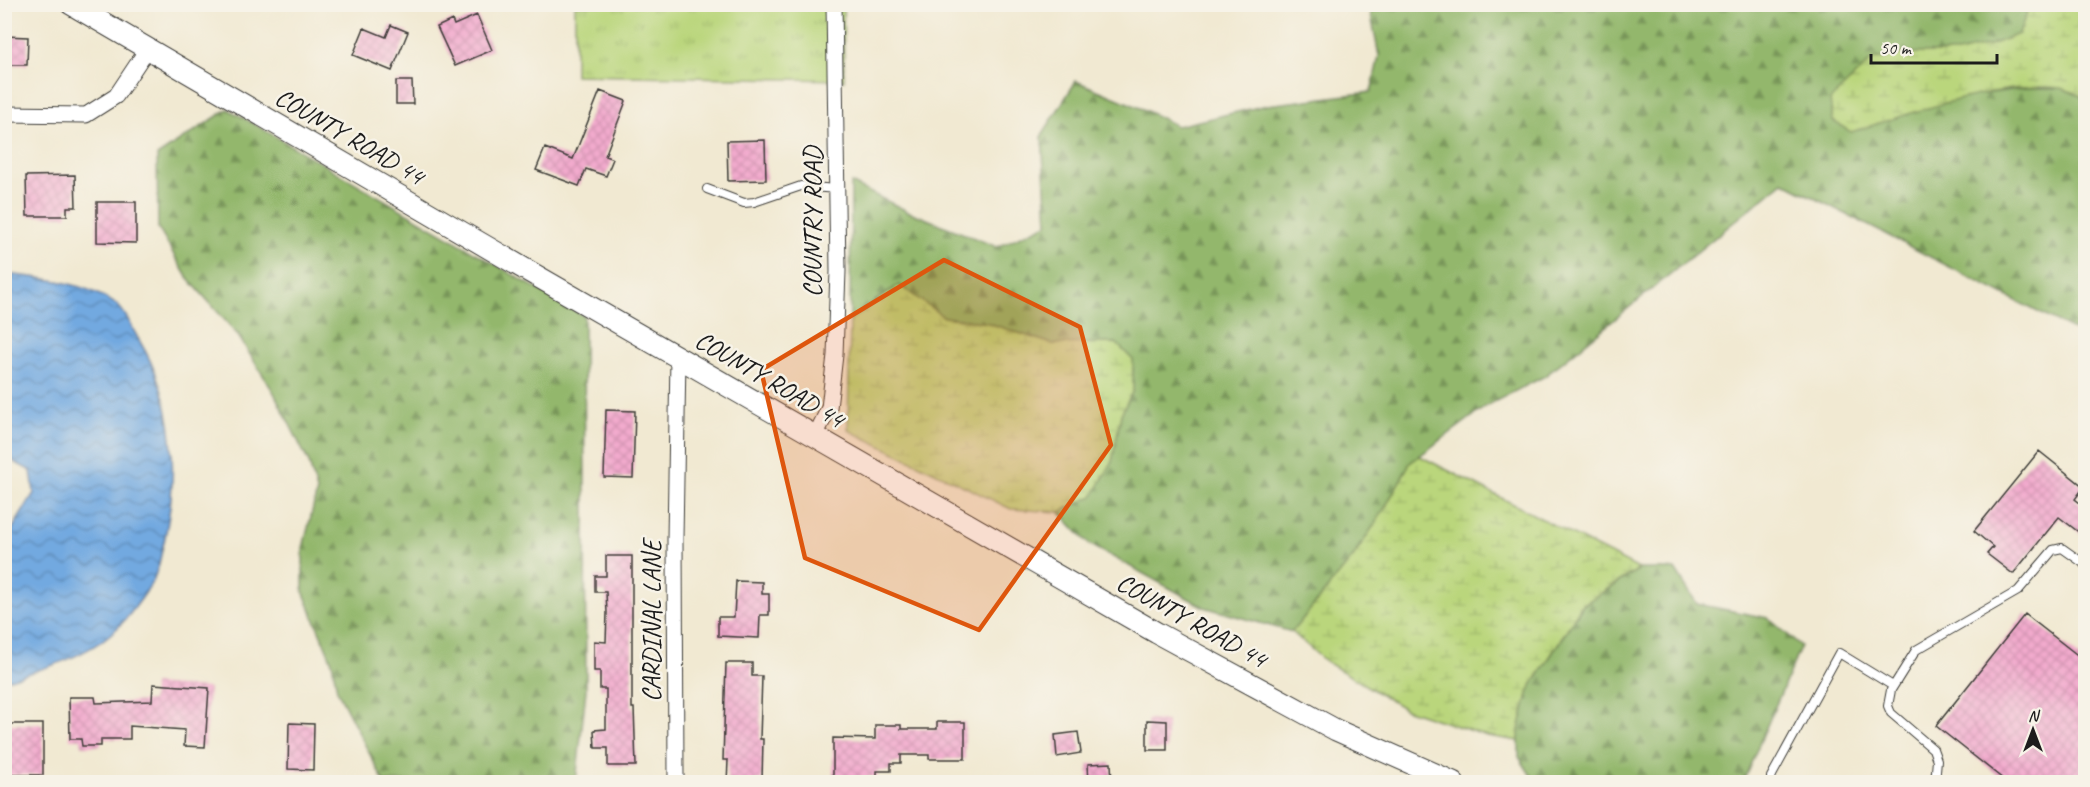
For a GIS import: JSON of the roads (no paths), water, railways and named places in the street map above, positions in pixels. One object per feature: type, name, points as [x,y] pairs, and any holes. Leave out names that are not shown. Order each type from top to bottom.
[{"type":"main road","name":"COUNTY ROAD 44","points":[[71,4],[1157,633],[1336,730],[1453,783]]},
{"type":"street","name":"COUNTRY ROAD","points":[[815,436],[829,408],[835,355],[838,271],[834,4]]},
{"type":"street","points":[[4,114],[86,115],[116,96],[148,48]]},
{"type":"street","name":"CARDINAL LANE","points":[[676,783],[678,357]]},
{"type":"lane","points":[[707,189],[744,203],[754,202],[801,186],[836,189]]},
{"type":"lane","points":[[1935,783],[1937,760],[1933,749],[1891,713],[1888,698],[1916,650],[2018,591],[2053,550],[2062,548],[2085,565]]},
{"type":"lane","points":[[1771,783],[1771,777],[1839,653],[1893,686]]},
{"type":"water","points":[[5,274],[78,286],[105,297],[120,308],[151,363],[161,388],[171,438],[172,464],[172,490],[164,542],[153,579],[138,604],[102,641],[64,661],[10,679],[4,678],[5,541],[34,493],[31,471],[5,457]]}]
